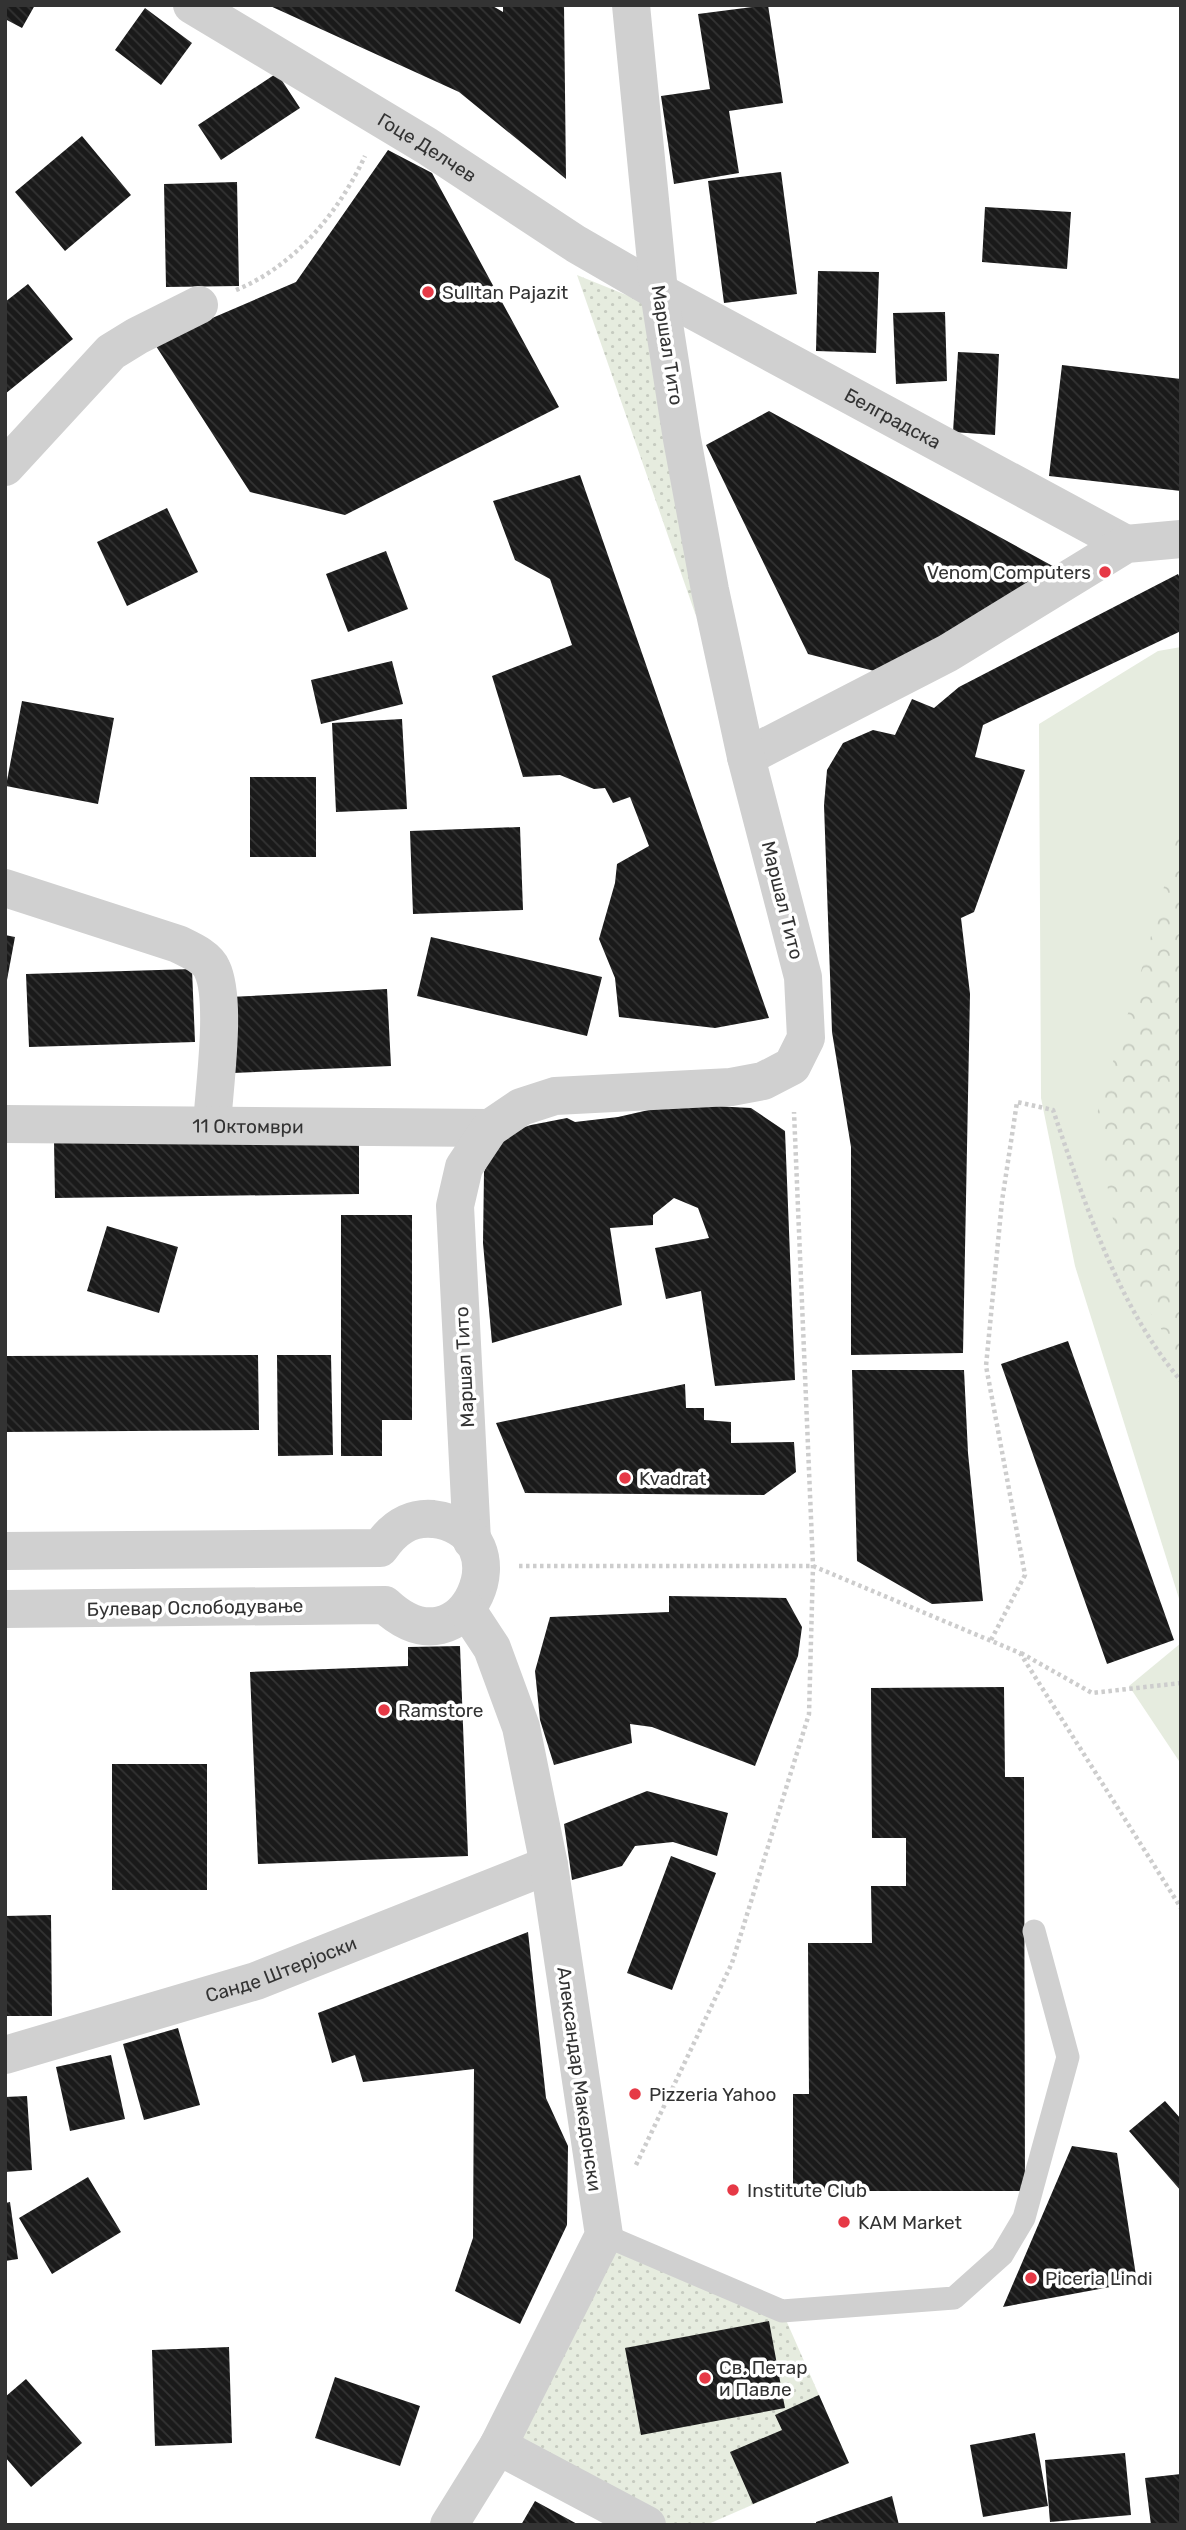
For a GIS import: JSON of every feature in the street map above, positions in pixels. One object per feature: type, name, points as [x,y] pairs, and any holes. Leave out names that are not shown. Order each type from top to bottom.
[{"type":"street","name":"Гоце Делчев","points":[[193,5],[382,119],[576,244],[659,292]]},
{"type":"street","name":"Маршал Тито","points":[[467,1610],[477,1594],[482,1576],[481,1558],[472,1541],[456,1206],[464,1167],[490,1128],[521,1107],[555,1096],[731,1087],[763,1081],[792,1066],[806,1038],[803,977],[746,757],[707,576],[659,292],[631,5]]},
{"type":"street","name":"Белградска","points":[[659,292],[1126,544]]},
{"type":"street","points":[[5,467],[111,352],[136,335],[200,305]]},
{"type":"street","points":[[746,757],[948,653],[1126,544],[1181,539]]},
{"type":"street","points":[[5,888],[178,944],[198,955],[212,968],[218,1005],[212,1125]]},
{"type":"street","name":"11 Октомври","points":[[5,1124],[490,1128]]},
{"type":"street","points":[[5,1551],[380,1548],[391,1532],[406,1522],[424,1518],[443,1520],[460,1528],[472,1541]]},
{"type":"street","name":"Булевар Ослободување","points":[[5,1609],[385,1605],[398,1618],[416,1625],[435,1626],[452,1621],[467,1610]]},
{"type":"street","name":"Александар Македонски","points":[[467,1610],[492,1648],[522,1727],[549,1865],[604,2235]]},
{"type":"street","name":"Санде Штерјоски","points":[[5,2055],[257,1981],[549,1865]]},
{"type":"street","points":[[449,2525],[498,2446],[604,2235]]},
{"type":"street","points":[[498,2446],[647,2525]]},
{"type":"lane","points":[[604,2235],[782,2311],[954,2298],[1002,2255],[1024,2218],[1068,2057],[1034,1931]]},
{"type":"path","points":[[200,305],[247,285],[281,264],[316,232],[338,206],[382,119]]},
{"type":"path","points":[[633,2173],[732,1963],[809,1714],[813,1566],[792,1066]]},
{"type":"path","points":[[990,1640],[1025,1575],[986,1366],[1002,1201],[1017,1102],[1053,1110],[1098,1240],[1162,1359],[1181,1381]]},
{"type":"path","points":[[514,1566],[813,1566],[1020,1653],[1092,1693],[1181,1683]]},
{"type":"path","points":[[1020,1653],[1181,1908]]},
{"type":"green space","points":[[577,275],[646,303],[696,616]]},
{"type":"green space","points":[[1181,647],[1181,1605],[1075,1266],[1041,1098],[1039,724],[1158,651]]},
{"type":"green space","points":[[1181,836],[1181,1359],[1121,1268],[1096,1117],[1146,955],[1176,841]]},
{"type":"green space","points":[[1181,1643],[1181,1764],[1129,1686]]},
{"type":"green space","points":[[604,2235],[782,2311],[849,2463],[706,2525],[647,2525],[498,2446]]},
{"type":"building","points":[[5,5],[35,5],[22,28],[5,19]]},
{"type":"building","points":[[268,5],[491,5],[503,12],[503,5],[564,5],[566,179],[459,92]]},
{"type":"building","points":[[768,5],[783,103],[729,111],[739,173],[674,184],[661,96],[710,89],[698,14]]},
{"type":"building","points":[[145,8],[192,43],[161,85],[115,50]]},
{"type":"building","points":[[277,73],[300,108],[221,160],[198,125]]},
{"type":"building","points":[[82,136],[131,195],[65,251],[15,192]]},
{"type":"building","points":[[388,150],[432,173],[559,407],[345,515],[250,492],[154,343],[296,282]]},
{"type":"building","points":[[781,172],[797,294],[724,303],[708,181]]},
{"type":"building","points":[[237,182],[239,286],[166,287],[164,184]]},
{"type":"building","points":[[985,207],[1071,212],[1067,269],[982,262]]},
{"type":"building","points":[[818,271],[879,272],[876,353],[816,351]]},
{"type":"building","points":[[28,284],[73,339],[5,394],[5,302]]},
{"type":"building","points":[[945,312],[947,381],[896,384],[893,313]]},
{"type":"building","points":[[958,352],[999,354],[995,435],[953,432]]},
{"type":"building","points":[[1062,365],[1181,379],[1181,491],[1049,476]]},
{"type":"building","points":[[769,411],[1060,570],[886,674],[808,654],[706,445]]},
{"type":"building","points":[[580,475],[769,1018],[715,1028],[619,1017],[615,978],[599,939],[615,883],[617,864],[649,846],[630,797],[613,803],[605,788],[594,789],[560,775],[523,777],[492,676],[572,645],[550,579],[515,560],[493,501]]},
{"type":"building","points":[[167,508],[198,572],[127,606],[97,542]]},
{"type":"building","points":[[386,551],[408,609],[348,632],[326,574]]},
{"type":"building","points":[[1178,574],[1181,580],[1181,631],[983,725],[975,757],[1025,770],[974,912],[961,918],[970,994],[963,1353],[851,1355],[851,1147],[832,1032],[824,805],[827,770],[843,743],[873,730],[895,735],[912,699],[934,708],[959,687]]},
{"type":"building","points":[[392,661],[403,704],[321,724],[311,680]]},
{"type":"building","points":[[22,701],[114,718],[98,804],[6,786]]},
{"type":"building","points":[[402,719],[407,809],[336,812],[332,723]]},
{"type":"building","points":[[250,777],[316,777],[316,857],[250,857]]},
{"type":"building","points":[[520,827],[523,910],[413,914],[410,831]]},
{"type":"building","points":[[5,935],[15,937],[7,980],[5,980]]},
{"type":"building","points":[[431,937],[602,977],[587,1036],[417,996]]},
{"type":"building","points":[[192,969],[195,1042],[29,1047],[26,974]]},
{"type":"building","points":[[387,989],[391,1066],[233,1073],[229,997]]},
{"type":"building","points":[[675,1104],[751,1108],[785,1131],[795,1380],[715,1386],[701,1291],[666,1299],[655,1248],[709,1238],[698,1208],[674,1198],[653,1215],[653,1225],[610,1228],[622,1305],[492,1343],[483,1243],[484,1172],[493,1148],[508,1132],[531,1125],[567,1118],[575,1122],[618,1117]]},
{"type":"building","points":[[359,1137],[359,1194],[55,1198],[54,1141]]},
{"type":"building","points":[[341,1215],[412,1215],[412,1420],[382,1420],[382,1456],[341,1456]]},
{"type":"building","points":[[107,1226],[178,1247],[159,1313],[87,1291]]},
{"type":"building","points":[[1068,1341],[1174,1640],[1107,1664],[1001,1364]]},
{"type":"building","points":[[258,1355],[259,1430],[5,1432],[5,1356]]},
{"type":"building","points":[[277,1355],[331,1355],[333,1455],[278,1456]]},
{"type":"building","points":[[852,1370],[964,1370],[968,1453],[983,1601],[932,1604],[857,1561]]},
{"type":"building","points":[[685,1384],[686,1408],[704,1408],[704,1420],[731,1422],[731,1443],[794,1442],[796,1472],[764,1495],[525,1493],[496,1423]]},
{"type":"building","points":[[669,1596],[786,1598],[802,1627],[798,1656],[755,1766],[652,1727],[630,1724],[632,1743],[554,1765],[540,1720],[535,1671],[550,1617],[669,1612]]},
{"type":"building","points":[[460,1646],[468,1856],[258,1864],[250,1672],[408,1666],[408,1647]]},
{"type":"building","points":[[1004,1687],[1005,1777],[1024,1777],[1025,2191],[793,2191],[793,2094],[809,2094],[808,1943],[872,1943],[871,1886],[906,1886],[906,1838],[872,1838],[871,1688]]},
{"type":"building","points":[[112,1764],[207,1764],[207,1890],[112,1890]]},
{"type":"building","points":[[647,1791],[728,1813],[717,1856],[673,1842],[635,1846],[622,1866],[572,1880],[564,1824]]},
{"type":"building","points":[[671,1856],[716,1873],[672,1990],[627,1973]]},
{"type":"building","points":[[51,1915],[52,2016],[5,2016],[5,1916]]},
{"type":"building","points":[[528,1932],[546,2098],[568,2146],[567,2225],[520,2324],[455,2291],[473,2238],[474,2069],[363,2082],[355,2055],[332,2063],[318,2013]]},
{"type":"building","points":[[178,2028],[200,2105],[144,2120],[123,2044]]},
{"type":"building","points":[[111,2055],[125,2119],[70,2131],[56,2067]]},
{"type":"building","points":[[27,2096],[32,2170],[5,2172],[5,2097]]},
{"type":"building","points":[[1165,2101],[1181,2119],[1181,2191],[1129,2131]]},
{"type":"building","points":[[1072,2146],[1117,2153],[1137,2282],[1003,2307]]},
{"type":"building","points":[[88,2177],[121,2232],[52,2274],[19,2218]]},
{"type":"building","points":[[10,2202],[18,2259],[5,2261],[5,2203]]},
{"type":"building","name":"Св. Петар и Павле","points":[[769,2321],[785,2408],[641,2435],[625,2348]]},
{"type":"building","points":[[229,2347],[232,2443],[155,2446],[152,2350]]},
{"type":"building","points":[[335,2377],[420,2406],[400,2466],[315,2438]]},
{"type":"building","points":[[26,2379],[82,2443],[31,2487],[5,2457],[5,2397]]},
{"type":"building","points":[[819,2395],[849,2463],[753,2504],[730,2452],[782,2430],[775,2415]]},
{"type":"building","points":[[1035,2433],[1048,2506],[983,2517],[970,2445]]},
{"type":"building","points":[[1125,2453],[1131,2515],[1050,2522],[1045,2460]]},
{"type":"building","points":[[1181,2474],[1181,2525],[1151,2525],[1145,2478]]},
{"type":"building","points":[[892,2496],[899,2525],[816,2525],[816,2522]]},
{"type":"building","points":[[535,2501],[579,2525],[521,2525]]},
{"type":"place","name":"Sulltan Pajazit","points":[[428,292]]},
{"type":"place","name":"Venom Computers","points":[[1105,572]]},
{"type":"place","name":"Kvadrat","points":[[625,1478]]},
{"type":"place","name":"Ramstore","points":[[384,1710]]},
{"type":"place","name":"Pizzeria Yahoo","points":[[635,2094]]},
{"type":"place","name":"Institute Club","points":[[733,2190]]},
{"type":"place","name":"KAM Market","points":[[844,2222]]},
{"type":"place","name":"Piceria Lindi","points":[[1031,2278]]},
{"type":"place","name":"Св. Петар и Павле","points":[[705,2378]]}]
